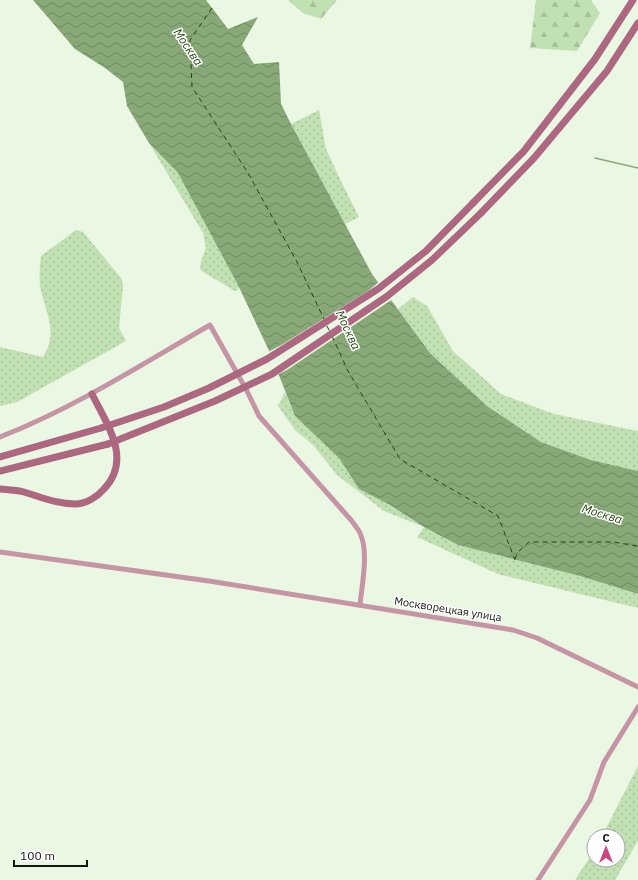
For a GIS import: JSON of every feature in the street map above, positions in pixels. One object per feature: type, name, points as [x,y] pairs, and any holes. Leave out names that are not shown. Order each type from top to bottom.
[{"type":"main road","points":[[0,457],[101,428],[164,407],[208,388],[267,359],[378,290],[426,251],[529,145],[595,59],[633,0]]},
{"type":"main road","points":[[0,471],[108,444],[215,401],[272,374],[386,297],[432,260],[481,213],[534,158],[607,71],[638,23]]},
{"type":"main road","points":[[0,489],[23,491],[52,502],[75,504],[92,499],[102,492],[110,483],[115,472],[117,455],[113,437],[92,394]]},
{"type":"street","points":[[0,437],[92,394],[210,325],[247,391],[259,416],[351,520],[360,534],[364,550],[364,571],[360,605]]},
{"type":"street","name":"Москворецкая улица","points":[[0,552],[244,586],[513,630],[537,638],[638,687]]},
{"type":"street","points":[[538,880],[590,800],[604,762],[638,707]]},
{"type":"green space","points":[[288,0],[337,0],[321,19],[303,13]]},
{"type":"green space","points":[[536,0],[591,0],[600,13],[577,51],[530,48]]},
{"type":"green space","points":[[319,110],[326,149],[359,217],[345,224],[291,124]]},
{"type":"green space","points":[[149,143],[178,173],[239,287],[238,290],[235,291],[200,269],[201,261],[206,248],[203,233]]},
{"type":"green space","points":[[76,230],[83,232],[121,278],[123,285],[119,328],[126,341],[17,402],[0,406],[0,347],[43,357],[48,347],[51,329],[40,285],[41,256]]},
{"type":"green space","points":[[413,297],[427,306],[453,351],[501,394],[554,414],[638,431],[638,471],[591,460],[541,442],[487,406],[430,353],[398,309]]},
{"type":"green space","points":[[285,392],[295,416],[339,458],[359,489],[390,505],[424,527],[384,511],[337,475],[313,445],[295,430],[278,406]]},
{"type":"green space","points":[[424,527],[458,545],[580,576],[638,594],[638,608],[498,574],[417,537]]},
{"type":"green space","points":[[638,766],[638,841],[626,861],[626,828],[606,828]]},
{"type":"green space","points":[[586,863],[586,868],[622,868],[615,880],[575,880]]},
{"type":"water","name":"Москва","points":[[33,0],[206,0],[228,29],[258,17],[242,45],[254,64],[279,62],[281,104],[291,124],[372,274],[430,353],[487,406],[541,442],[591,460],[638,471],[638,594],[580,576],[458,545],[424,527],[390,505],[359,489],[339,458],[295,416],[271,355],[239,287],[178,173],[149,143],[127,106],[123,82],[105,68],[75,49]]},
{"type":"pier","points":[[380,281],[393,299],[287,370],[277,375],[268,352],[368,291]]},
{"type":"waterway","points":[[595,158],[638,168]]},
{"type":"ferry route","points":[[212,8],[190,40],[192,87],[248,173],[297,262],[324,319]]},
{"type":"ferry route","points":[[327,326],[330,332]]},
{"type":"ferry route","points":[[332,336],[348,371],[400,459],[498,516],[515,560]]},
{"type":"ferry route","points":[[515,559],[518,552],[529,542],[613,542],[638,546]]}]
